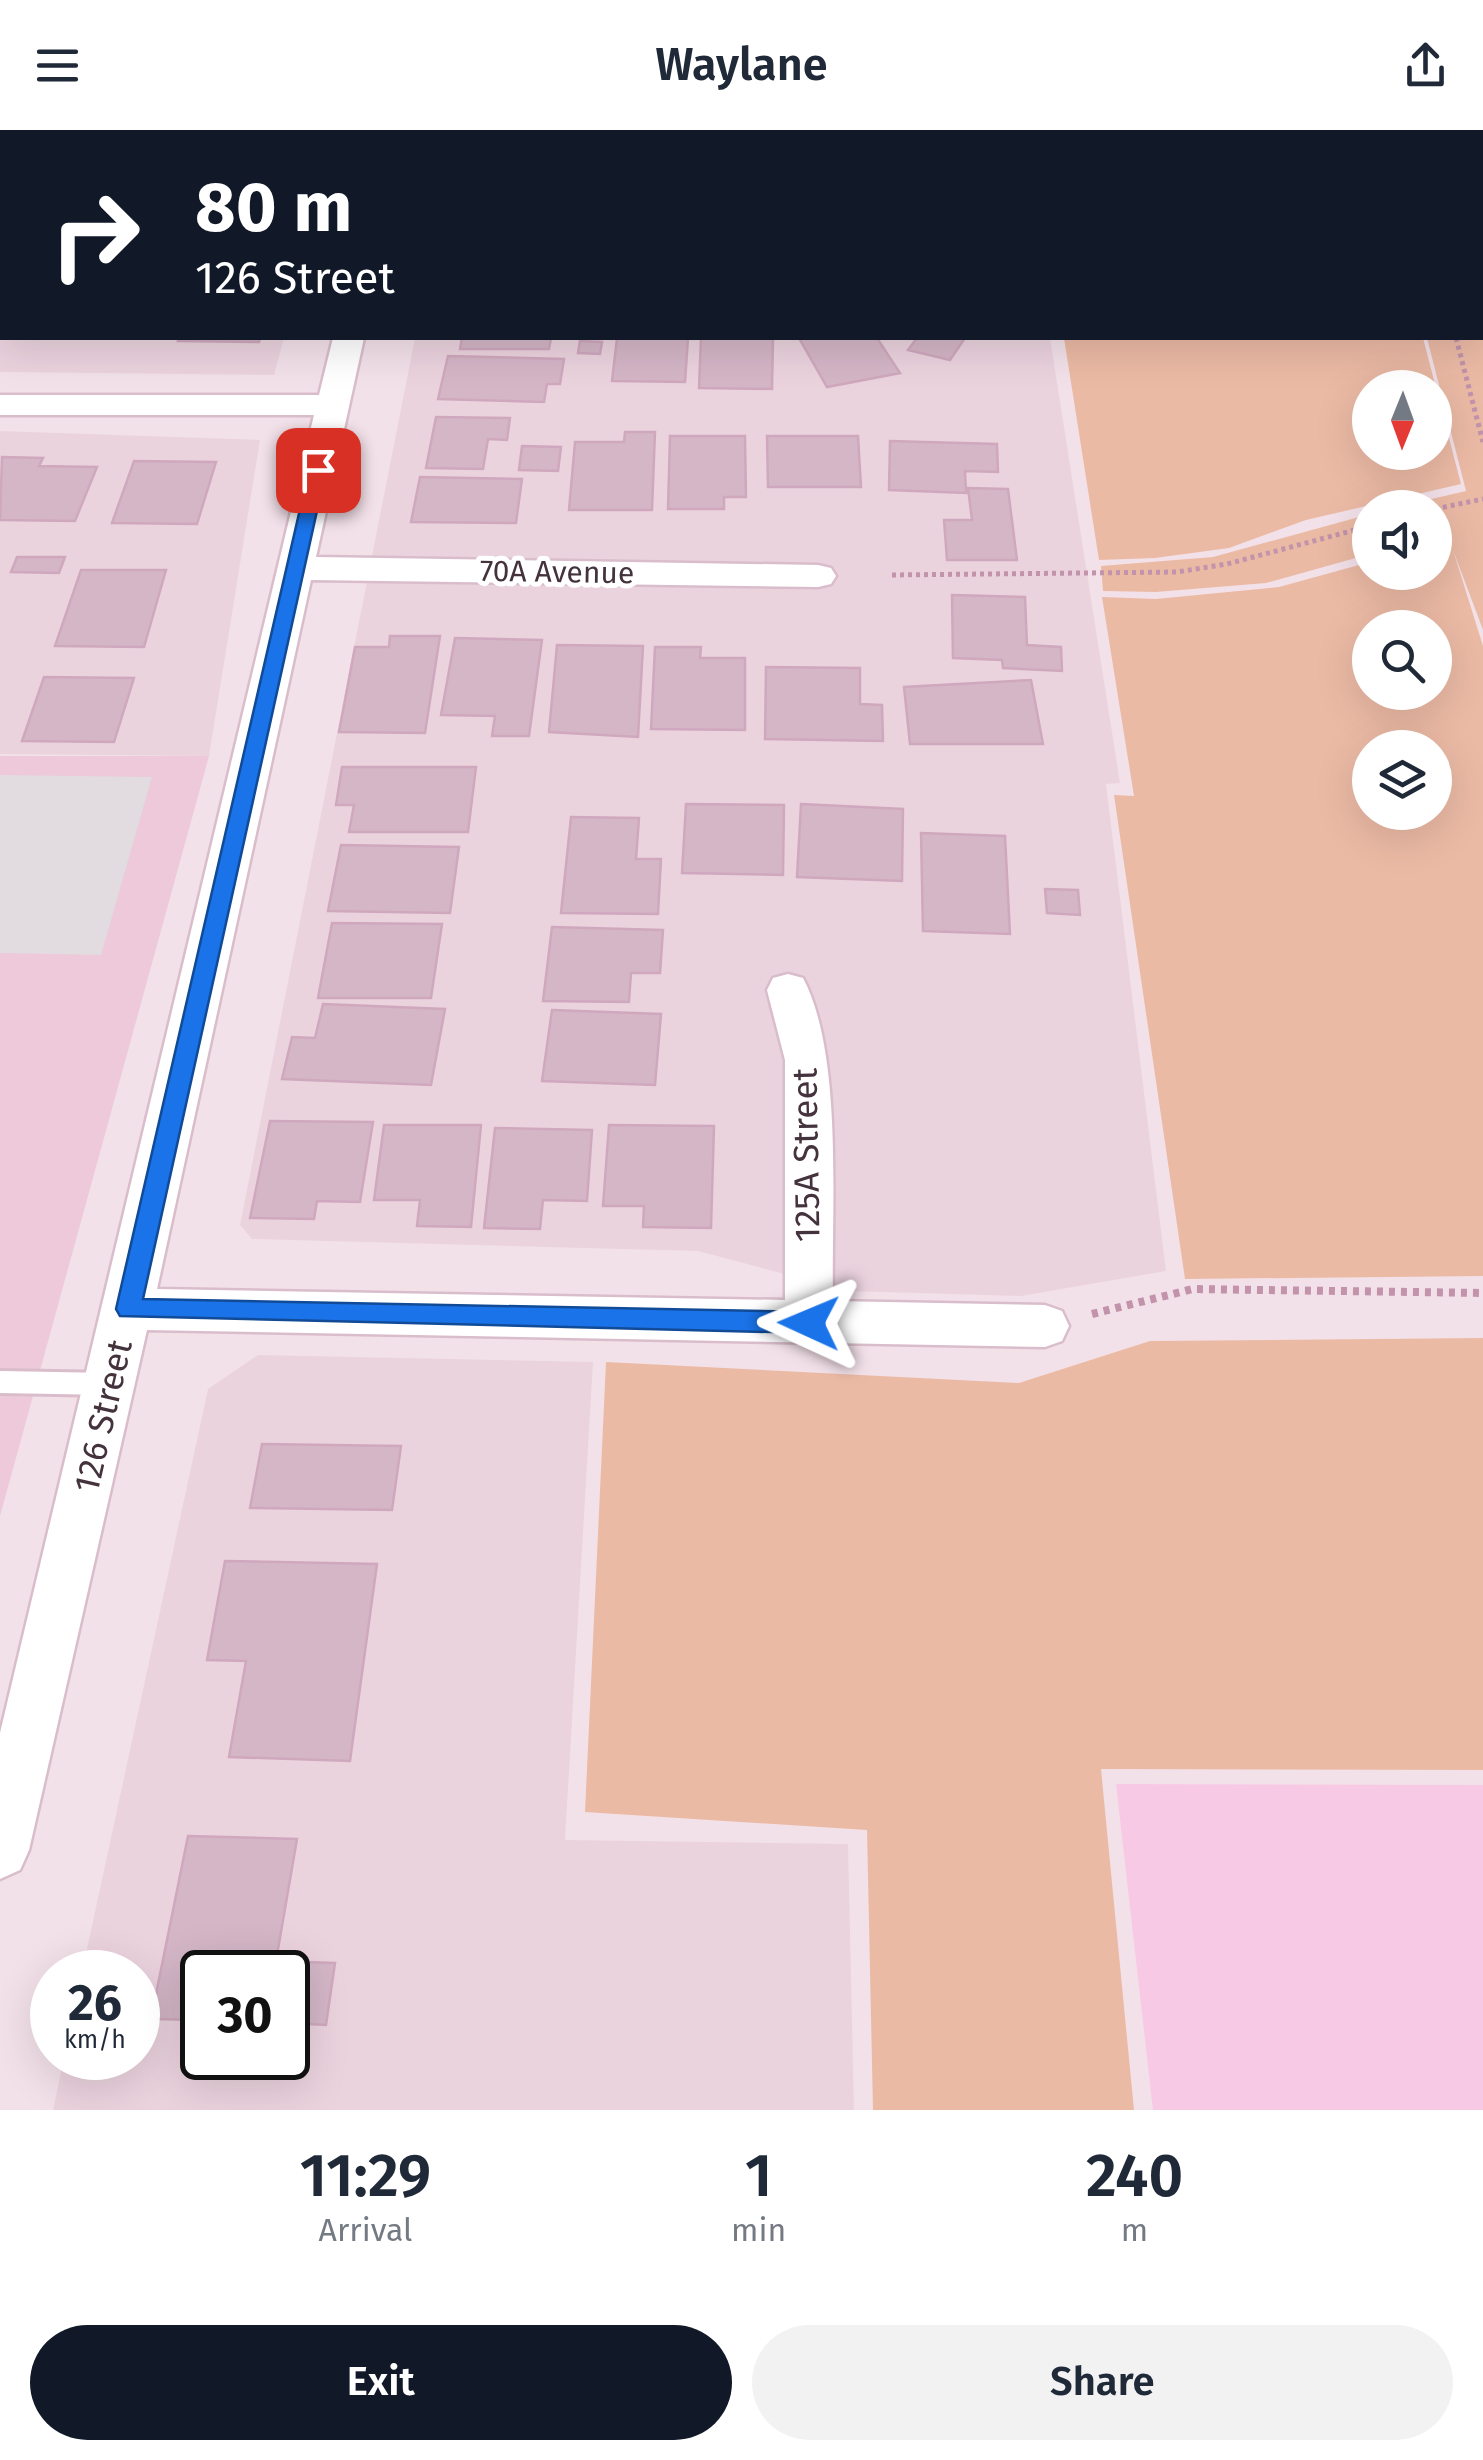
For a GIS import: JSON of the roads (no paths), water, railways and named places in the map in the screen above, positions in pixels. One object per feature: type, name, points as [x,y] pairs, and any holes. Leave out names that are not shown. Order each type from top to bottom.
[{"type":"street","name":"126 Street","points":[[0,1850],[128,1309],[348,340]]},
{"type":"street","points":[[0,405],[332,405]]},
{"type":"street","name":"70A Avenue","points":[[296,568],[818,576]]},
{"type":"street","name":"125A Street","points":[[788,990],[807,1060],[809,1323]]},
{"type":"street","points":[[128,1309],[1045,1326]]},
{"type":"lane","points":[[0,1382],[110,1384]]}]
